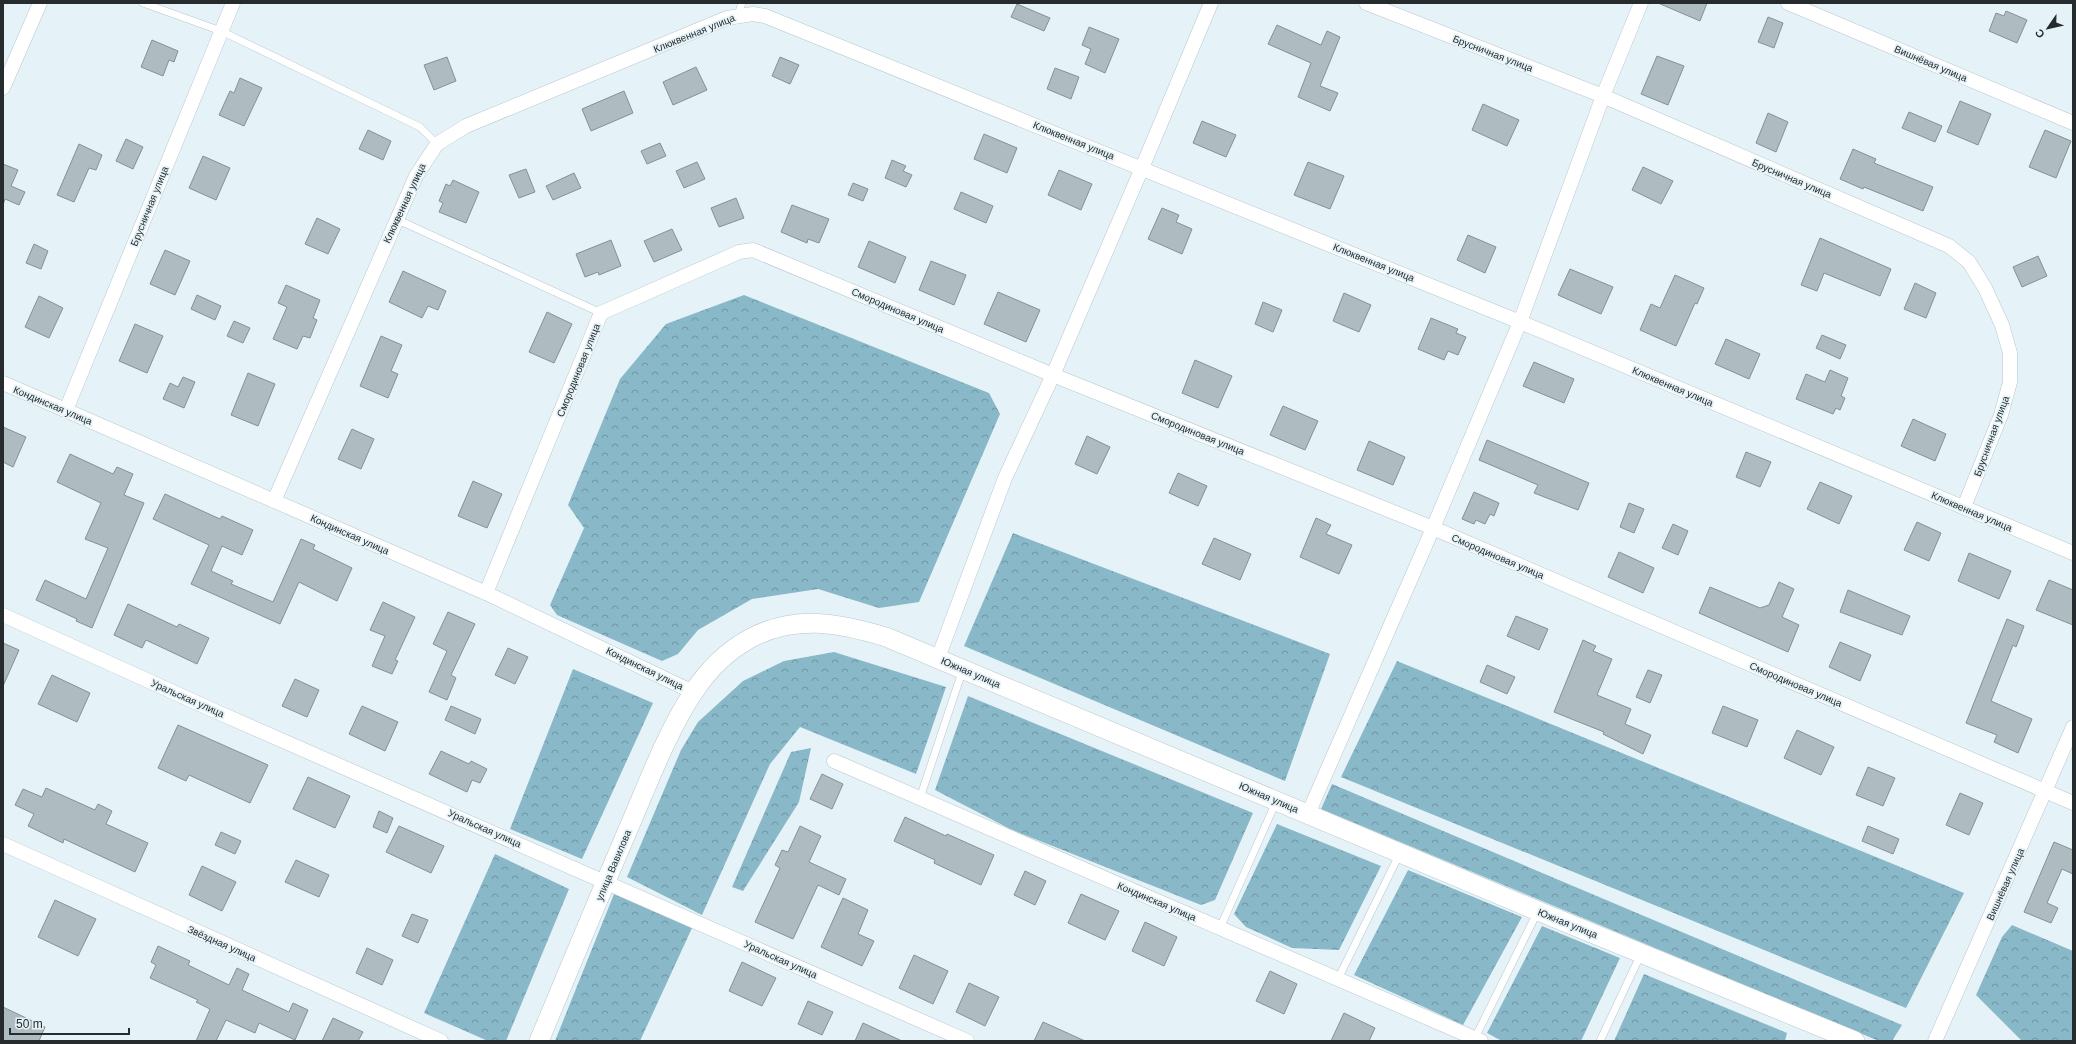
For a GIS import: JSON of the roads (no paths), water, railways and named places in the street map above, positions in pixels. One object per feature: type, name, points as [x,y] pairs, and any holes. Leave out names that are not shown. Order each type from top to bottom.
[{"type":"street","points":[[3,88],[40,3]]},
{"type":"street","name":"Брусничная улица","points":[[66,410],[233,3]]},
{"type":"street","points":[[938,658],[1005,478],[1053,374],[1211,3]]},
{"type":"street","name":"Брусничная улица","points":[[1366,3],[1603,96],[1949,246],[1970,262],[1986,288],[2002,325],[2010,353],[2010,382],[2001,415],[1964,507]]},
{"type":"street","points":[[1308,814],[1433,528],[1520,322],[1603,96],[1641,3]]},
{"type":"street","name":"Вишнёвая улица","points":[[1788,3],[2073,123]]},
{"type":"street","name":"Клюквенная улица","points":[[274,501],[396,219],[416,176],[437,144],[466,126],[740,9],[753,14],[766,16],[1520,322],[2073,553]]},
{"type":"street","name":"Смородиновая улица","points":[[486,594],[601,313],[739,252],[753,250],[1053,374],[1433,528],[2073,803]]},
{"type":"street","name":"Кондинская улица","points":[[3,383],[486,594],[693,692]]},
{"type":"street","name":"Уральская улица","points":[[3,615],[216,711],[606,881],[967,1041]]},
{"type":"street","name":"Южная улица","points":[[693,692],[717,662],[745,642],[785,626],[807,623],[830,623],[856,628],[938,658],[1538,911],[1855,1041]]},
{"type":"street","name":"улица Вавилова","points":[[539,1041],[653,770],[693,692]]},
{"type":"street","name":"Вишнёвая улица","points":[[1935,1041],[2073,727]]},
{"type":"street","name":"Кондинская улица","points":[[834,761],[1478,1040]]},
{"type":"street","name":"Звёздная улица","points":[[3,844],[441,1041]]},
{"type":"lane","points":[[143,3],[221,31],[420,127],[437,144]]},
{"type":"lane","points":[[396,219],[601,313]]},
{"type":"lane","points":[[920,798],[963,669]]},
{"type":"lane","points":[[1220,928],[1276,800]]},
{"type":"lane","points":[[1338,979],[1400,853]]},
{"type":"lane","points":[[1478,1040],[1538,911]]},
{"type":"lane","points":[[1600,1041],[1641,953]]}]
